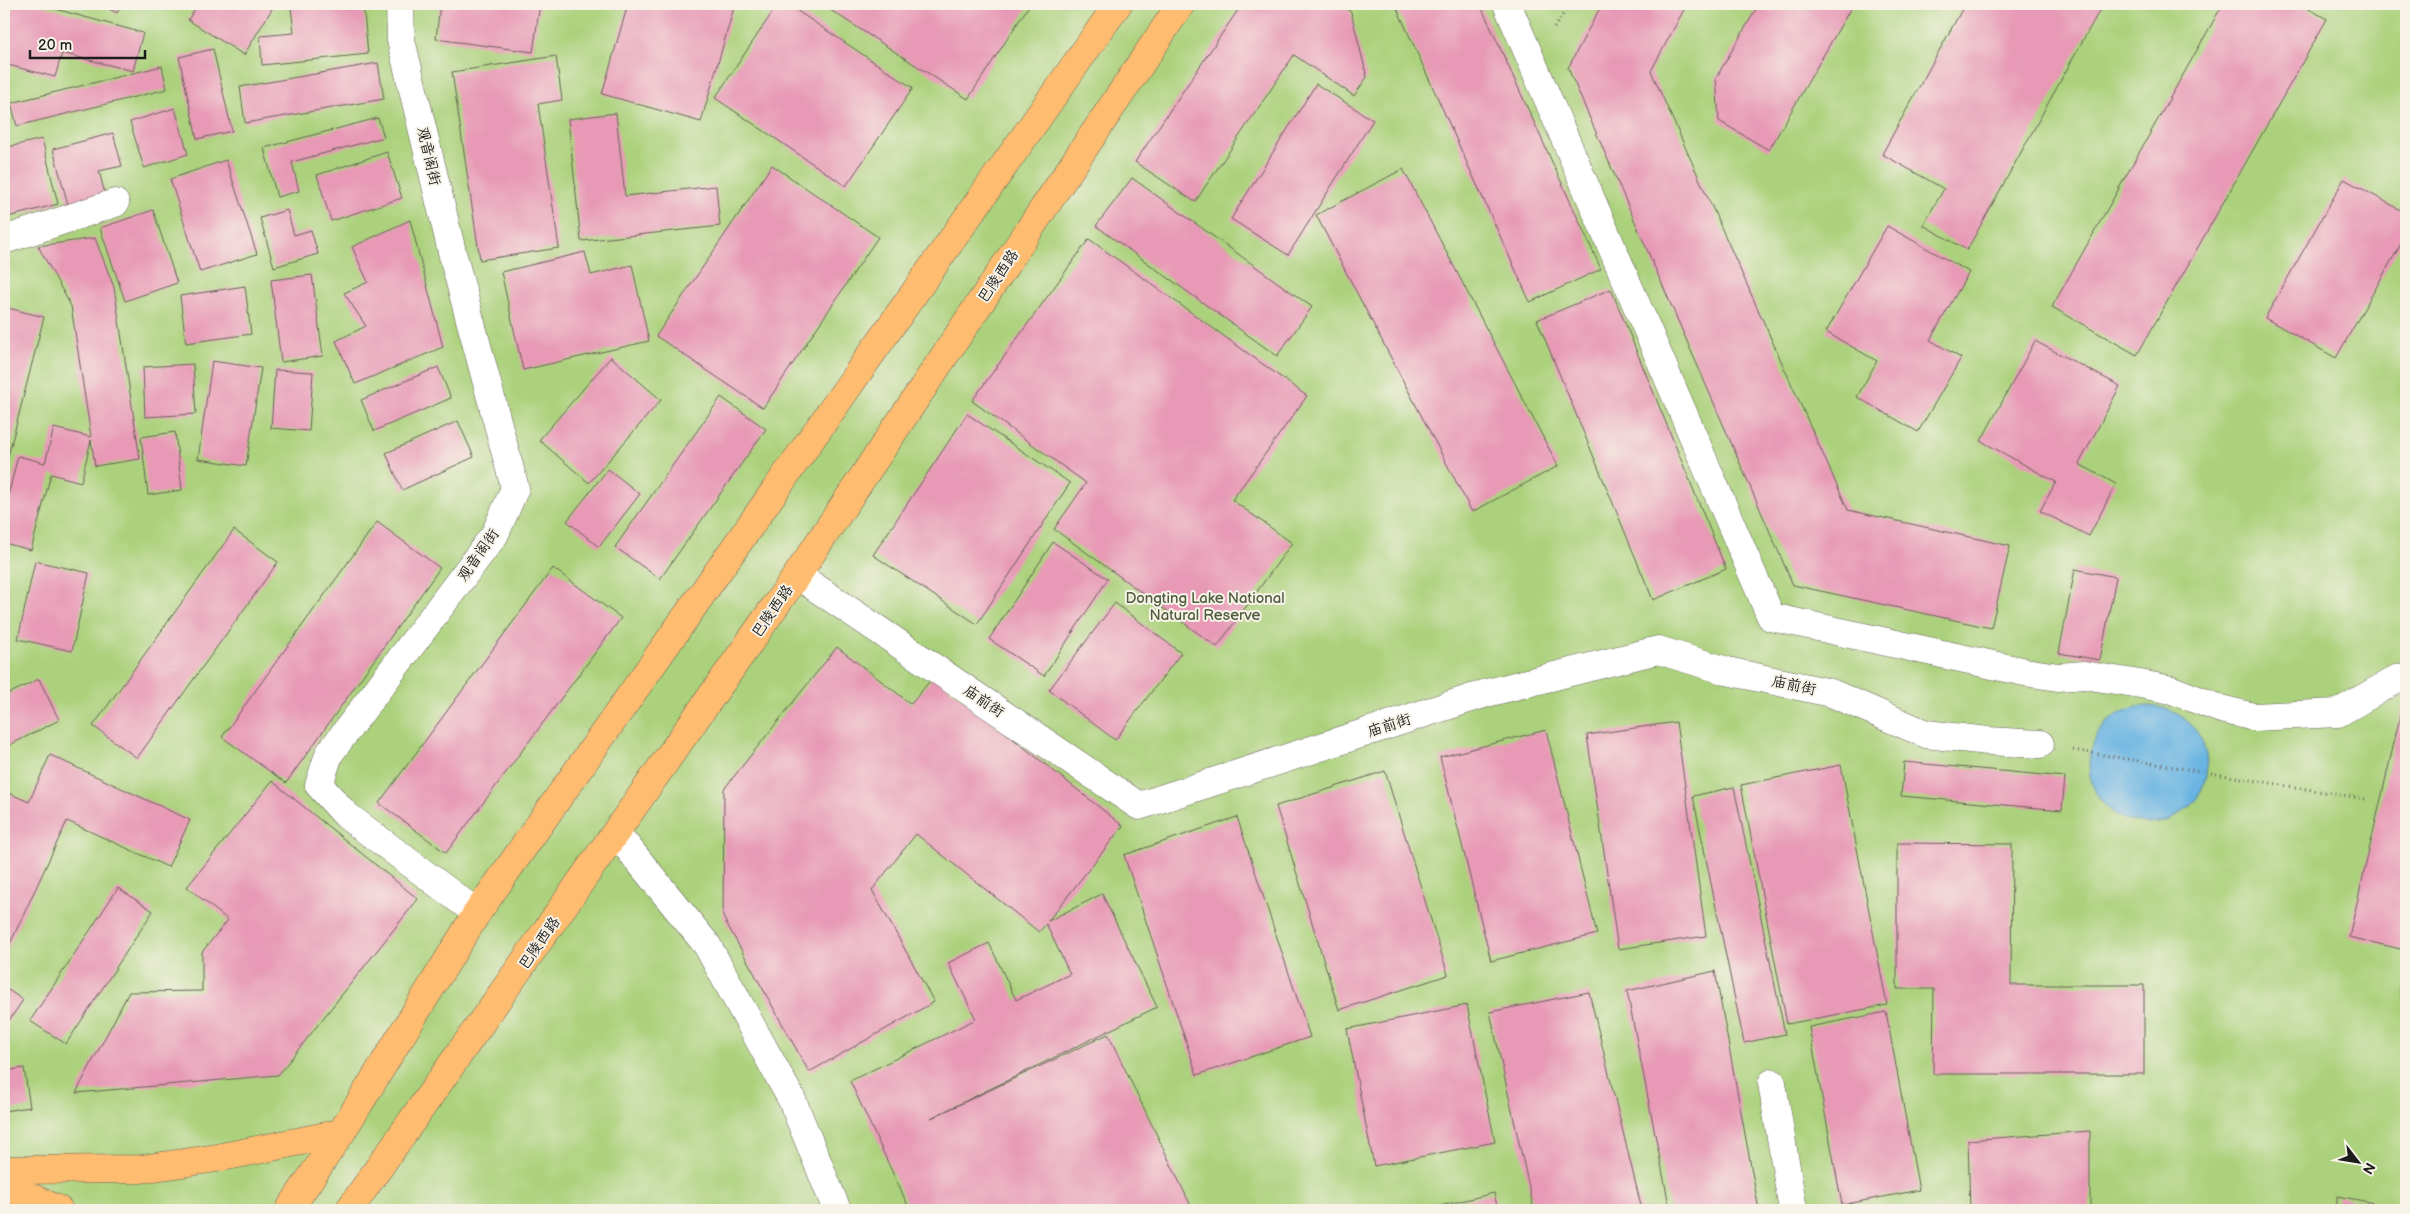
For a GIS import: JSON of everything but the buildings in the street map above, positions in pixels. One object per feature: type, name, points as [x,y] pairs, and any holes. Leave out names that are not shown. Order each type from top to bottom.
[{"type":"main road","points":[[289,1210],[341,1133],[478,913],[1118,4]]},
{"type":"main road","name":"巴陵西路","points":[[349,1210],[797,575],[1182,4]]},
{"type":"main road","points":[[4,1170],[142,1169],[217,1158],[341,1133]]},
{"type":"main road","points":[[369,1210],[392,1149]]},
{"type":"main road","points":[[4,1185],[59,1210]]},
{"type":"street","name":"观音阁街","points":[[400,4],[404,49],[453,256],[515,488],[495,534],[329,754],[320,785],[346,815],[478,913]]},
{"type":"street","points":[[1508,4],[1770,617],[2025,672],[2058,677],[2084,675],[2164,688],[2221,709],[2254,716],[2338,713],[2397,679],[2406,677]]},
{"type":"street","points":[[4,240],[115,203]]},
{"type":"street","name":"庙前街","points":[[797,575],[1139,806],[1486,693],[1658,650],[1726,671],[1831,693],[1926,734],[1988,741],[2040,744]]},
{"type":"street","points":[[616,833],[707,945],[792,1100],[836,1210]]},
{"type":"street","points":[[1772,1083],[1793,1210]]},
{"type":"path","points":[[2040,744],[2366,798]]},
{"type":"green space","name":"Dongting Lake National Natural Reserve","points":[[4,4],[2406,4],[2406,1210],[4,1210]]},
{"type":"water","points":[[2148,706],[2171,711],[2190,723],[2202,742],[2207,765],[2202,788],[2190,807],[2171,819],[2148,824],[2125,819],[2106,807],[2094,788],[2089,765],[2094,742],[2106,723],[2125,711]]}]
